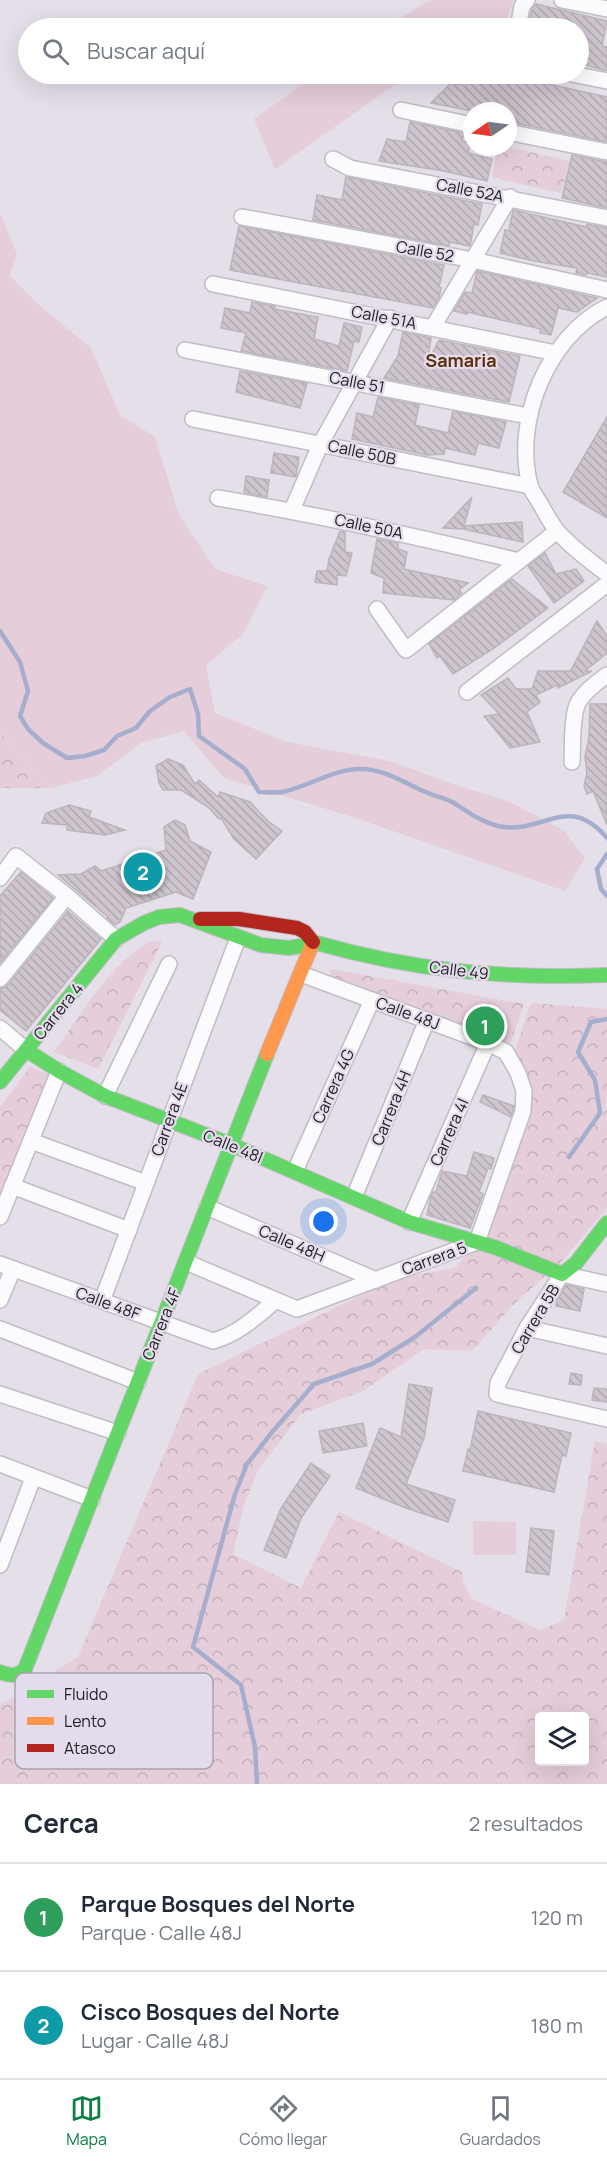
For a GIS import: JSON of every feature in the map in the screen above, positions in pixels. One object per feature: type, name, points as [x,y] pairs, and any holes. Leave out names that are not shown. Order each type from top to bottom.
[{"type":"street","points":[[520,18],[522,6],[527,0]]},
{"type":"street","points":[[562,0],[607,9]]},
{"type":"street","points":[[589,77],[607,81]]},
{"type":"street","points":[[401,110],[463,123]]},
{"type":"street","points":[[517,134],[607,153]]},
{"type":"street","name":"Calle 52A","points":[[333,159],[350,168],[510,197],[607,218]]},
{"type":"street","points":[[433,327],[510,197]]},
{"type":"street","name":"Calle 52","points":[[242,217],[473,260],[607,290]]},
{"type":"street","name":"Calle 51A","points":[[213,284],[556,353]]},
{"type":"street","points":[[607,307],[599,310],[577,329],[556,353],[539,384],[528,416],[525,452],[530,486],[557,531],[582,555],[607,574]]},
{"type":"street","points":[[292,510],[321,443],[390,318]]},
{"type":"street","name":"Calle 51","points":[[185,350],[528,416]]},
{"type":"street","name":"Calle 50B","points":[[194,419],[530,486]]},
{"type":"street","name":"Calle 50A","points":[[218,498],[401,532],[519,561]]},
{"type":"street","points":[[377,609],[406,650],[557,531]]},
{"type":"street","points":[[467,692],[607,584]]},
{"type":"street","points":[[572,762],[578,702],[589,689],[607,675]]},
{"type":"street","points":[[0,878],[16,856],[116,939],[140,924],[172,914],[184,915],[238,938],[275,947],[302,946],[313,942]]},
{"type":"street","points":[[0,979],[67,896]]},
{"type":"street","points":[[194,919],[270,922],[297,928],[305,932],[313,942]]},
{"type":"street","name":"Carrera 4E","points":[[102,1301],[238,938]]},
{"type":"street","name":"Carrera 4","points":[[0,1082],[116,939]]},
{"type":"street","points":[[301,974],[313,942]]},
{"type":"street","name":"Calle 49","points":[[313,942],[352,953],[465,973],[553,977],[607,975]]},
{"type":"street","points":[[105,1096],[169,964]]},
{"type":"street","name":"Calle 48J","points":[[301,974],[488,1042],[506,1052],[518,1073],[524,1091]]},
{"type":"street","name":"Carrera 4F","points":[[21,1673],[25,1669],[162,1323],[230,1144],[301,974]]},
{"type":"street","name":"Carrera 4G","points":[[295,1172],[372,1000]]},
{"type":"street","name":"Carrera 4H","points":[[354,1197],[427,1020]]},
{"type":"street","name":"Calle 48I","points":[[0,1028],[26,1050],[105,1096],[230,1144],[409,1222],[477,1242],[562,1274]]},
{"type":"street","name":"Carrera 4I","points":[[409,1222],[488,1042]]},
{"type":"street","points":[[0,1217],[59,1071]]},
{"type":"street","name":"Carrera 5","points":[[186,1262],[297,1309],[477,1242],[523,1111],[524,1091]]},
{"type":"street","points":[[31,1141],[146,1183]]},
{"type":"street","points":[[12,1186],[129,1230]]},
{"type":"street","name":"Calle 48H","points":[[207,1207],[376,1280]]},
{"type":"street","name":"Carrera 5B","points":[[607,1223],[576,1263],[562,1274],[527,1328],[498,1383],[496,1394],[607,1419]]},
{"type":"street","points":[[0,1300],[7,1266]]},
{"type":"street","name":"Calle 48F","points":[[7,1266],[213,1341],[244,1328],[275,1301]]},
{"type":"street","points":[[562,1274],[607,1284]]},
{"type":"street","points":[[527,1328],[607,1346]]},
{"type":"street","points":[[0,1329],[138,1382]]},
{"type":"street","points":[[0,1394],[118,1432]]},
{"type":"street","points":[[0,1464],[92,1499]]},
{"type":"street","points":[[0,1565],[33,1478]]},
{"type":"street","name":"Carrera 4F","points":[[0,1672],[15,1675]]},
{"type":"green space","points":[[430,0],[514,0],[507,18],[401,18]]},
{"type":"green space","points":[[303,84],[396,84],[275,169],[254,119]]},
{"type":"green space","points":[[517,149],[570,161],[561,193],[492,177],[496,156],[517,156]]},
{"type":"green space","points":[[0,213],[17,254],[9,275],[40,306],[91,348],[120,415],[155,437],[179,515],[215,569],[267,586],[243,634],[206,665],[215,713],[287,742],[389,761],[508,801],[563,830],[585,858],[565,891],[353,817],[224,778],[184,731],[141,743],[97,776],[51,788],[0,733]]},
{"type":"green space","points":[[0,733],[51,788],[0,788]]},
{"type":"green space","points":[[151,941],[162,942],[98,1069],[54,1052],[109,977],[136,951]]},
{"type":"green space","points":[[331,969],[524,1004],[509,1048],[330,978]]},
{"type":"green space","points":[[531,1003],[607,1009],[607,1098],[597,1135],[607,1103],[607,1138],[603,1137],[607,1139],[607,1208],[561,1262],[516,1302],[472,1351],[424,1349],[363,1391],[301,1414],[258,1470],[244,1505],[233,1554],[301,1588],[339,1512],[462,1572],[463,1582],[472,1599],[540,1630],[564,1620],[595,1441],[607,1444],[607,1784],[0,1784],[0,1705],[15,1696],[15,1769],[213,1769],[213,1673],[52,1673],[78,1657],[198,1374],[397,1278],[455,1268],[490,1227],[530,1112],[532,1090],[515,1050]]},
{"type":"green space","points":[[30,1067],[53,1076],[0,1203],[0,1107]]},
{"type":"green space","points":[[473,1521],[516,1522],[516,1555],[473,1555]]},
{"type":"building","points":[[536,4],[607,21],[602,46],[607,47],[607,71],[589,66],[589,18],[530,18]]},
{"type":"building","points":[[450,84],[467,86],[468,84],[548,84],[607,97],[607,142],[517,123],[517,102],[463,102],[463,109],[431,103]]},
{"type":"building","points":[[410,122],[463,133],[463,156],[492,159],[487,181],[444,171],[379,161],[387,139],[406,142]]},
{"type":"building","points":[[572,155],[607,162],[607,208],[562,198]]},
{"type":"building","points":[[346,177],[482,204],[478,225],[474,224],[470,246],[450,242],[449,246],[313,220],[317,195],[342,200]]},
{"type":"building","points":[[513,210],[586,227],[587,224],[607,228],[607,277],[576,273],[577,268],[500,253],[505,230],[509,231]]},
{"type":"building","points":[[239,226],[444,265],[439,298],[433,308],[230,270]]},
{"type":"building","points":[[477,271],[597,298],[577,312],[558,308],[551,335],[540,333],[541,329],[454,311],[465,292],[472,293]]},
{"type":"building","points":[[252,302],[275,306],[274,309],[318,317],[314,339],[339,346],[344,323],[362,327],[359,342],[354,341],[347,371],[241,351],[246,333],[221,328],[225,308],[250,313]]},
{"type":"building","points":[[403,332],[431,338],[428,357],[430,358],[439,340],[520,356],[509,402],[384,378],[398,356]]},
{"type":"building","points":[[240,371],[307,383],[300,408],[236,392]]},
{"type":"building","points":[[378,397],[419,405],[415,425],[448,433],[453,411],[506,422],[499,448],[478,443],[475,455],[445,448],[444,454],[427,455],[352,439],[357,413],[373,417]]},
{"type":"building","points":[[607,417],[607,518],[563,492]]},
{"type":"building","points":[[274,453],[299,457],[296,477],[271,473]]},
{"type":"building","points":[[246,476],[269,480],[267,497],[244,493]]},
{"type":"building","points":[[472,497],[464,526],[522,522],[523,542],[463,529],[443,528]]},
{"type":"building","points":[[340,531],[345,532],[345,552],[352,553],[346,576],[337,575],[337,585],[315,582],[317,571],[327,571],[329,559]]},
{"type":"building","points":[[377,539],[398,543],[398,549],[407,552],[404,569],[468,583],[459,590],[462,593],[454,600],[383,593],[384,578],[371,573]]},
{"type":"building","points":[[545,553],[556,574],[576,569],[584,581],[554,603],[528,566]]},
{"type":"building","points":[[512,579],[548,608],[493,649],[453,674],[440,656],[437,658],[429,644]]},
{"type":"building","points":[[597,621],[607,636],[607,653],[585,671],[592,671],[558,688],[557,685],[536,695],[540,702],[527,712],[540,742],[510,748],[484,716],[499,714],[481,695],[508,678],[516,689],[532,689],[538,671],[572,671]]},
{"type":"building","points":[[590,704],[607,704],[607,825],[593,791],[587,794],[584,786],[587,773],[585,757],[589,737]]},
{"type":"building","points":[[168,759],[183,765],[195,784],[199,780],[218,797],[220,792],[250,802],[268,821],[282,831],[256,859],[234,839],[221,818],[219,819],[208,807],[181,790],[163,790],[159,783],[156,766]]},
{"type":"building","points":[[69,805],[91,811],[89,817],[125,830],[105,835],[67,830],[67,825],[42,823],[46,813]]},
{"type":"building","points":[[175,820],[185,825],[190,841],[211,852],[193,899],[176,892],[126,908],[120,922],[115,925],[58,875],[81,874],[95,866],[101,871],[166,850],[164,827]]},
{"type":"building","points":[[21,872],[53,898],[0,963],[0,896]]},
{"type":"building","points":[[68,911],[101,939],[26,1031],[0,1010],[0,989],[8,985]]},
{"type":"building","points":[[483,1095],[514,1106],[511,1117],[480,1102]]},
{"type":"building","points":[[474,1152],[494,1158],[479,1192],[483,1194],[470,1228],[427,1215],[431,1196],[433,1192],[436,1192],[442,1171],[467,1176]]},
{"type":"building","points":[[566,1285],[584,1289],[580,1311],[556,1306]]},
{"type":"building","points":[[571,1373],[582,1375],[581,1385],[569,1384]]},
{"type":"building","points":[[409,1384],[432,1388],[424,1438],[406,1484],[455,1500],[448,1522],[356,1488],[380,1428],[401,1437]]},
{"type":"building","points":[[594,1388],[607,1389],[607,1402],[592,1400]]},
{"type":"building","points":[[478,1411],[571,1433],[566,1456],[562,1455],[554,1492],[463,1471]]},
{"type":"building","points":[[363,1423],[367,1446],[323,1453],[319,1431]]},
{"type":"building","points":[[311,1463],[330,1476],[301,1518],[286,1558],[264,1550],[281,1508]]},
{"type":"building","points":[[531,1528],[554,1531],[549,1575],[526,1572]]},
{"type":"waterway","points":[[0,631],[20,662],[28,691],[20,716],[28,729],[43,743],[67,758],[85,756],[104,750],[117,736],[136,728],[150,711],[170,697],[190,689],[198,714],[199,736],[245,769],[259,792],[282,792],[350,770],[379,771],[448,800],[498,826],[528,825],[567,816],[593,824],[607,838]]},
{"type":"waterway","points":[[607,854],[597,869],[601,889],[607,896]]},
{"type":"waterway","points":[[569,1157],[600,1113],[595,1080],[578,1052],[591,1022],[607,1019]]},
{"type":"waterway","points":[[257,1784],[255,1747],[241,1685],[193,1647],[235,1494],[247,1464],[314,1384],[372,1364],[415,1337],[476,1288]]},
{"type":"traffic: fast","points":[[0,1082],[116,939],[144,923],[159,917],[180,915],[261,945],[289,948],[313,942]]},
{"type":"traffic: fast","points":[[313,942],[387,960],[458,971],[531,976],[607,975]]},
{"type":"traffic: fast","points":[[26,1050],[105,1096],[230,1144],[409,1222],[494,1247],[562,1274],[576,1263],[607,1223]]},
{"type":"traffic: fast","points":[[19,1673],[25,1669],[267,1054]]},
{"type":"traffic: fast","points":[[0,1672],[15,1674]]},
{"type":"traffic: slow","points":[[267,1054],[313,942]]},
{"type":"traffic: jam","points":[[200,919],[239,919],[297,928],[305,932],[313,942]]},
{"type":"place","name":"Cisco Bosques del Norte","points":[[143,872]]},
{"type":"place","name":"Parque Bosques del Norte","points":[[485,1026]]},
{"type":"district","name":"Samaria","points":[[461,361]]}]
